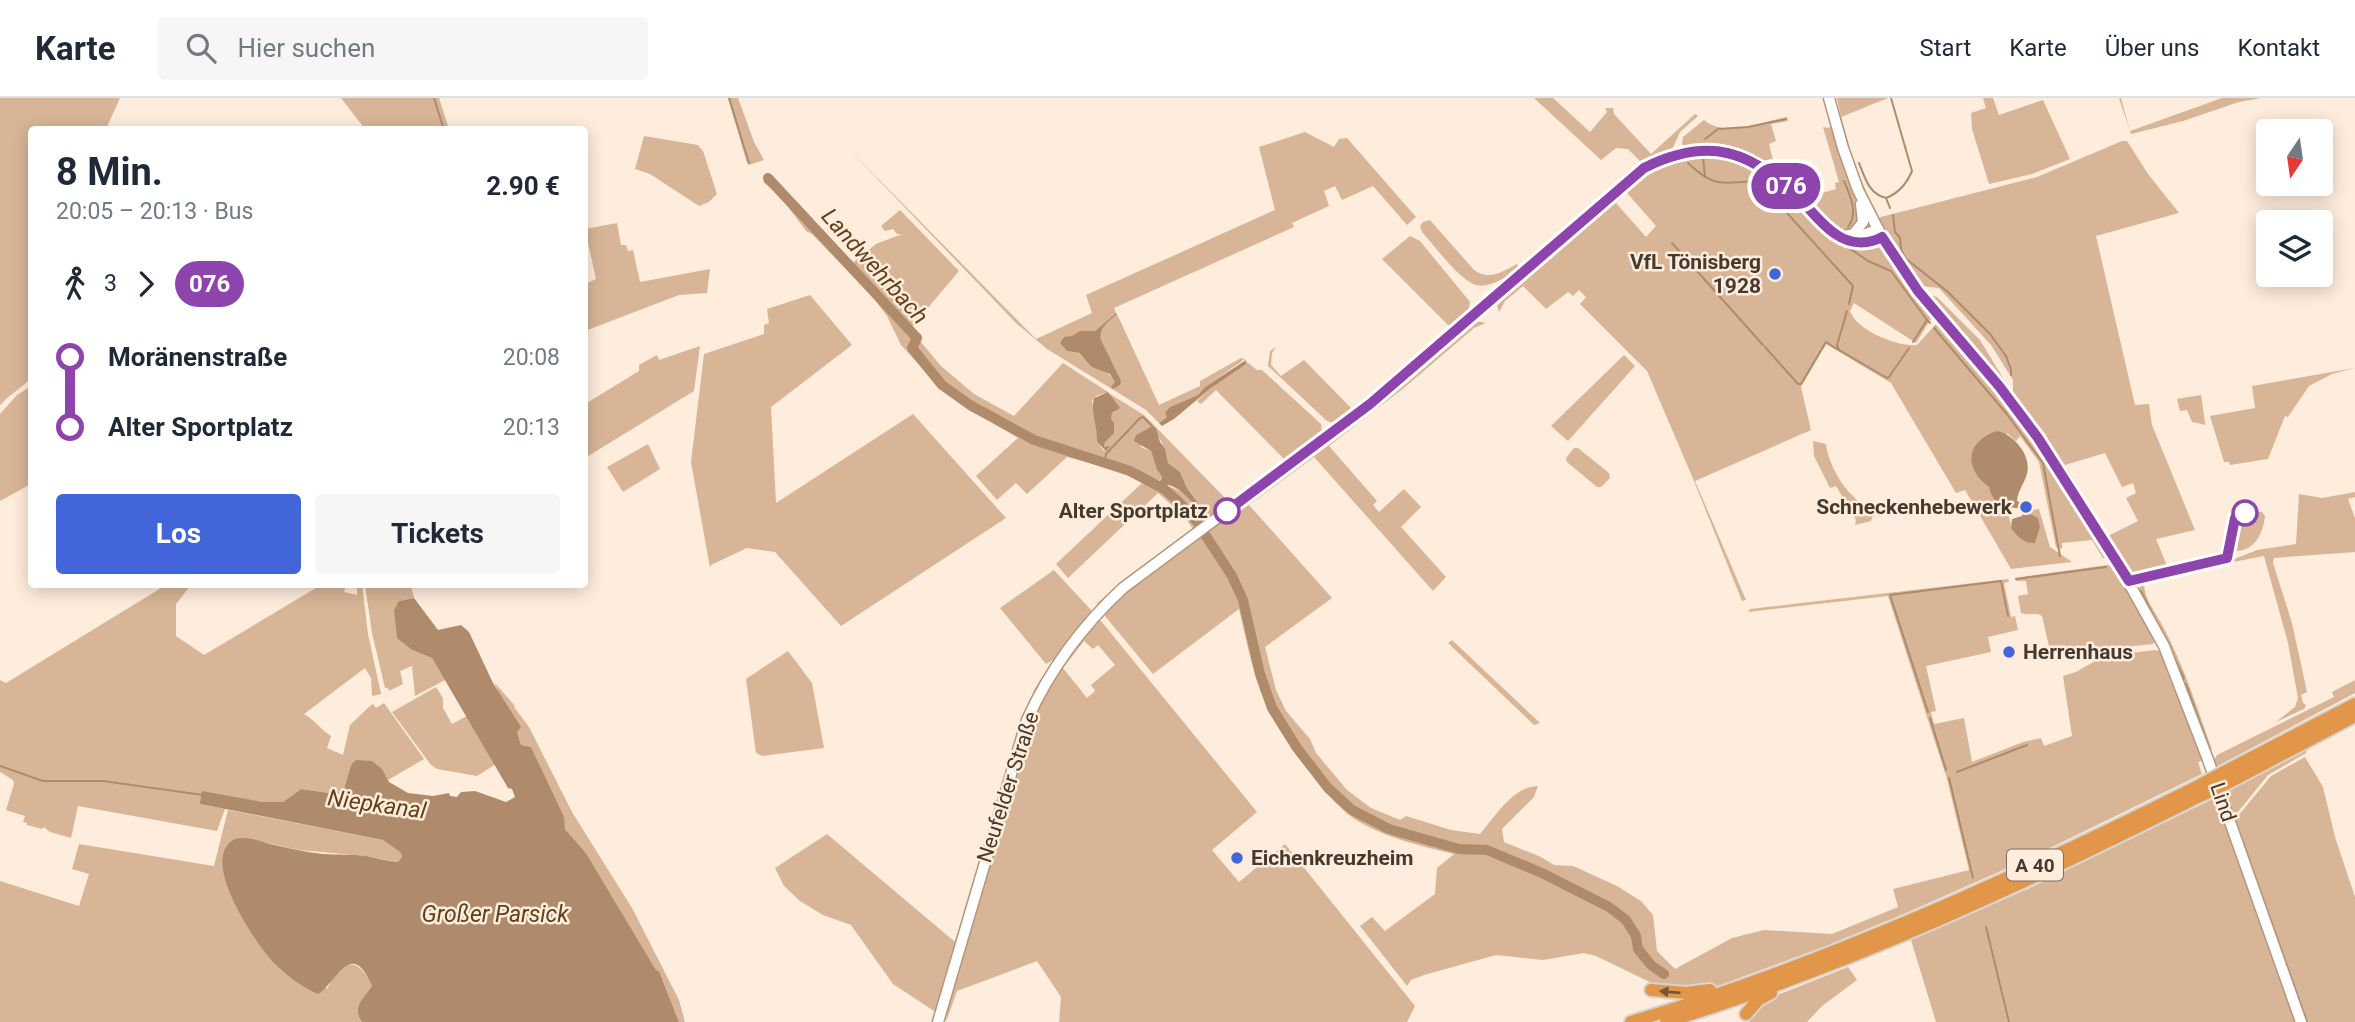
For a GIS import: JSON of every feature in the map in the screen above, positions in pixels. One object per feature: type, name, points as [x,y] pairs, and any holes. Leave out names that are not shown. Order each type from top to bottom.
[{"type":"highway","name":"A 40","points":[[1666,1022],[1822,968],[1976,904],[2224,778],[2355,704]]},
{"type":"highway","name":"A 40","points":[[2224,778],[2355,716]]},
{"type":"highway","name":"A 40","points":[[1631,1022],[1739,987],[1834,952],[1966,897],[2201,790]]},
{"type":"highway","points":[[1746,1014],[1758,1000],[1822,968]]},
{"type":"highway","points":[[1651,990],[1686,993],[1739,987]]},
{"type":"main road","points":[[1829,98],[1858,190],[1863,222],[1852,236]]},
{"type":"main road","name":"Neufelder Straße","points":[[938,1022],[1027,720],[1041,690],[1066,650],[1097,612],[1123,588],[1370,404],[1637,174],[1658,161],[1680,153],[1701,150],[1721,152],[1756,163],[1782,181],[1817,216]]},
{"type":"main road","name":"Lind","points":[[1858,190],[1880,233],[1918,291],[1999,386],[2038,438],[2130,584],[2171,662],[2301,1022]]},
{"type":"main road","points":[[1817,216],[1828,229],[1845,240],[1869,242],[1880,233]]},
{"type":"main road","points":[[1817,216],[1839,232],[1852,236],[1880,233]]},
{"type":"shaded area","points":[[0,98],[120,98],[107,126],[28,126],[28,381],[0,405]]},
{"type":"shaded area","points":[[341,98],[439,98],[448,126],[363,126]]},
{"type":"shaded area","points":[[728,98],[738,98],[754,142],[764,160],[749,165],[747,163]]},
{"type":"shaded area","points":[[1534,98],[1553,98],[1590,132],[1607,112],[1605,108],[1613,108],[1614,114],[1651,154],[1695,114],[1698,116],[1680,132],[1671,152],[1612,188],[1641,162],[1628,149],[1616,148],[1601,160]]},
{"type":"shaded area","points":[[1837,98],[1888,98],[1841,117]]},
{"type":"shaded area","points":[[1983,98],[1993,98],[1999,115],[2043,100],[2070,159],[2032,174],[1989,184],[1972,129],[1971,113],[1986,108]]},
{"type":"shaded area","points":[[2119,98],[2121,98],[2130,131]]},
{"type":"shaded area","points":[[2222,98],[2261,98],[2239,102],[2183,121],[2131,134],[2130,131]]},
{"type":"shaded area","points":[[1787,117],[1788,121],[1771,124],[1776,141],[1769,144],[1773,160],[1809,193],[1813,190],[1815,195],[1836,189],[1835,183],[1839,182],[1823,127],[1829,128],[1832,124],[1861,217],[1855,230],[1845,232],[1836,228],[1772,169],[1682,144],[1683,137],[1704,120],[1722,128],[1733,128]]},
{"type":"shaded area","points":[[1841,117],[1854,164],[1876,214],[1862,189],[1838,119]]},
{"type":"shaded area","points":[[1305,132],[1334,147],[1339,139],[1347,138],[1416,217],[1407,225],[1373,186],[1342,200],[1335,186],[1324,191],[1329,206],[1292,223],[1294,227],[1114,308],[1116,313],[1095,331],[1080,331],[1067,351],[1078,353],[1120,385],[1101,340],[1105,325],[1117,314],[1159,405],[1200,386],[1200,381],[1241,358],[1245,359],[1198,395],[1170,407],[1167,417],[1159,423],[1146,410],[1047,349],[1016,323],[846,146],[1036,339],[1092,313],[1086,295],[1275,210],[1259,147]]},
{"type":"shaded area","points":[[644,136],[698,145],[703,151],[717,194],[709,202],[699,206],[650,174],[635,169]]},
{"type":"shaded area","points":[[2127,141],[2148,174],[2179,213],[2096,236],[2135,405],[2149,404],[2152,425],[2195,530],[2156,539],[2168,568],[2136,575],[2126,571],[2013,401],[2013,380],[1991,345],[1939,288],[1920,286],[1877,218],[2037,177]],"holes":[[[2105,453],[2122,487],[2133,483],[2136,493],[2126,498],[2138,521],[2108,536],[2065,465]]]},
{"type":"shaded area","points":[[1693,153],[1726,156],[1766,173],[1827,230],[1877,244],[1882,248],[1932,317],[1916,343],[1854,303],[1850,311],[1854,318],[1879,336],[1909,345],[1917,345],[1937,323],[1942,325],[2031,434],[2109,558],[2103,558],[2092,540],[2062,543],[2062,549],[2056,547],[2039,462],[2020,436],[2016,441],[2007,433],[1989,487],[2006,511],[2011,528],[2035,543],[2040,527],[2028,511],[2039,509],[2050,547],[2072,562],[2011,569],[1965,490],[1956,493],[1891,383],[1826,344],[1801,387],[1811,430],[1695,481],[1746,600],[1742,601],[1647,371],[1580,304],[1586,297],[1579,290],[1573,296],[1568,292],[1546,309],[1523,286],[1505,301],[1499,312],[1497,306],[1500,299],[1578,229],[1653,167]],"holes":[[[1627,193],[1656,226],[1646,237],[1616,203]]]},
{"type":"shaded area","points":[[769,176],[851,264],[876,244],[902,234],[897,234],[893,229],[885,231],[881,226],[900,210],[959,271],[910,329],[941,366],[974,394],[1014,416],[1063,363],[1108,392],[1096,396],[1092,401],[1097,442],[1104,451],[1107,448],[1104,447],[1112,413],[1115,412],[1110,394],[1144,415],[1229,502],[1227,507],[1103,603],[1096,604],[1193,529],[1184,516],[1158,493],[1068,578],[1056,564],[1142,483],[1123,472],[1067,457],[1027,494],[1016,483],[997,500],[976,476],[1018,438],[940,388],[901,345],[887,316],[872,296],[806,231],[780,196],[763,182]],"holes":[[[1154,429],[1165,448],[1168,463],[1180,472],[1187,488],[1203,510],[1196,514],[1192,503],[1178,490],[1161,487],[1157,483],[1162,477],[1151,451],[1141,447],[1145,430]]]},
{"type":"shaded area","points":[[1589,207],[1591,209],[1569,230],[1536,257],[1518,270],[1487,285],[1476,285],[1462,276],[1447,262],[1420,226],[1430,220],[1474,270],[1490,275],[1517,264],[1519,267]]},
{"type":"shaded area","points":[[617,223],[621,245],[626,245],[628,251],[633,250],[640,282],[710,269],[707,293],[679,295],[588,330],[588,283],[596,279],[588,243],[588,228]]},
{"type":"shaded area","points":[[1410,236],[1420,241],[1470,302],[1468,312],[1450,327],[1382,259]]},
{"type":"shaded area","points":[[810,295],[852,345],[771,407],[776,503],[913,414],[1006,518],[841,626],[775,552],[747,548],[711,565],[710,568],[691,462],[704,354],[764,334],[764,325],[769,323],[767,309]]},
{"type":"shaded area","points":[[1929,297],[1937,297],[1980,340],[2006,383],[2005,389]]},
{"type":"shaded area","points":[[1476,321],[1486,323],[1474,328],[1405,387],[1329,446],[1377,501],[1373,505],[1379,512],[1404,489],[1421,507],[1401,527],[1446,577],[1433,591],[1314,457],[1249,505],[1332,598],[1265,647],[1276,690],[1286,711],[1310,739],[1316,753],[1347,790],[1371,808],[1400,820],[1406,816],[1451,830],[1480,834],[1512,797],[1520,791],[1538,786],[1534,797],[1502,829],[1504,842],[1554,865],[1573,866],[1617,886],[1641,901],[1653,915],[1657,951],[1675,969],[1732,938],[1764,930],[1832,934],[1898,907],[1893,889],[1969,870],[1947,779],[1888,596],[1748,612],[1750,609],[2008,579],[2009,582],[2004,583],[2011,617],[2015,616],[2018,630],[1988,637],[1991,652],[1926,666],[1936,711],[1931,712],[1934,724],[1964,718],[1972,762],[2023,742],[2041,738],[2044,746],[2072,736],[2063,676],[2076,672],[2104,656],[2156,650],[2163,653],[2204,760],[2198,762],[2202,774],[2019,863],[1906,913],[1712,988],[1658,986],[1596,956],[1584,953],[1543,960],[1496,955],[1424,975],[1411,980],[1407,986],[1360,926],[1372,917],[1385,931],[1435,894],[1437,868],[1454,854],[1376,831],[1353,818],[1329,796],[1283,735],[1264,701],[1239,609],[1153,674],[1105,616],[1107,606]]},
{"type":"shaded area","points":[[1434,340],[1389,383],[1341,422],[1327,421],[1268,366],[1270,351],[1276,347],[1272,353],[1271,365],[1281,376],[1304,360],[1353,410]]},
{"type":"shaded area","points":[[700,346],[694,391],[588,456],[588,402],[639,371],[639,365],[657,355],[659,360]]},
{"type":"shaded area","points":[[1624,355],[1635,366],[1568,441],[1551,426]]},
{"type":"shaded area","points":[[1247,362],[1257,370],[1262,370],[1321,424],[1322,433],[1318,439],[1237,500],[1233,499],[1285,460],[1216,390],[1201,404],[1197,401]]},
{"type":"shaded area","points":[[2355,368],[2332,374],[2309,386],[2288,417],[2285,416],[2268,459],[2230,465],[2229,462],[2224,462],[2210,416],[2255,408],[2252,386]]},
{"type":"shaded area","points":[[28,388],[28,486],[0,501],[0,414],[17,395]]},
{"type":"shaded area","points":[[2201,395],[2206,425],[2192,422],[2187,410],[2180,411],[2177,399]]},
{"type":"shaded area","points":[[1813,441],[1826,444],[1839,478],[1847,490],[1873,515],[1871,521],[1855,525],[1856,520],[1836,486],[1830,488],[1814,456]]},
{"type":"shaded area","points":[[648,444],[660,469],[623,492],[607,467]]},
{"type":"shaded area","points":[[1574,448],[1578,448],[1609,473],[1610,478],[1601,487],[1597,487],[1567,462],[1566,458]]},
{"type":"shaded area","points":[[2355,492],[2355,497],[2348,499],[2355,518],[2355,552],[2274,558],[2273,563],[2292,623],[2307,692],[2301,695],[2306,705],[2304,709],[2276,722],[2295,707],[2298,698],[2288,643],[2264,556],[2166,575],[2237,558],[2257,550],[2296,544],[2299,494],[2322,498]]},
{"type":"shaded area","points":[[2259,512],[2265,516],[2256,541],[2241,551],[2234,551],[2237,524],[2245,517]]},
{"type":"shaded area","points":[[2115,566],[2156,639],[2153,644],[2051,655],[2042,616],[2021,613],[2018,596],[2028,594],[2026,581],[2016,581],[2015,578]]},
{"type":"shaded area","points":[[1054,570],[1091,610],[1091,615],[1025,719],[1021,721],[1034,690],[1053,660],[1046,664],[1000,608]]},
{"type":"shaded area","points":[[2152,578],[2144,583],[2146,594],[2183,669],[2212,750],[2207,748],[2182,679],[2140,592],[2140,584]]},
{"type":"shaded area","points":[[161,588],[189,588],[176,604],[176,636],[204,655],[316,588],[345,588],[344,592],[357,595],[357,588],[362,588],[368,634],[381,694],[372,696],[371,678],[365,668],[304,714],[331,736],[327,748],[343,755],[350,725],[373,704],[376,708],[384,703],[424,759],[388,780],[382,772],[351,765],[343,792],[301,789],[283,802],[241,799],[200,804],[225,809],[217,831],[78,806],[71,838],[50,832],[44,827],[42,829],[27,825],[23,822],[25,816],[6,810],[14,784],[13,780],[0,772],[0,680],[6,683]]},
{"type":"shaded area","points":[[365,588],[412,588],[414,598],[399,601],[412,650],[432,658],[445,680],[415,696],[412,666],[400,671],[403,684],[389,691],[385,688],[372,633]]},
{"type":"shaded area","points":[[1093,621],[1101,621],[1257,812],[1212,850],[1239,882],[1285,844],[1415,1006],[1407,1022],[1059,1022],[1061,997],[1037,961],[957,991],[946,1022],[949,990],[1023,740],[1039,700]],"holes":[[[1084,641],[1093,649],[1098,645],[1115,665],[1091,685],[1095,691],[1087,698],[1063,668]]]},
{"type":"shaded area","points":[[1452,640],[1540,723],[1534,725],[1448,643]]},
{"type":"shaded area","points":[[788,651],[812,683],[824,748],[762,756],[756,753],[746,679]]},
{"type":"shaded area","points":[[2355,680],[2355,693],[2214,768],[2213,762],[2217,755],[2334,697],[2332,692]]},
{"type":"shaded area","points":[[494,682],[529,727],[572,812],[632,908],[679,1000],[685,1022],[679,1022],[659,971],[586,853],[565,829],[563,817],[531,747],[521,745]]},
{"type":"shaded area","points":[[436,687],[452,724],[467,716],[496,764],[477,776],[437,769],[431,765],[392,712]]},
{"type":"shaded area","points":[[1020,724],[1022,728],[938,1010],[934,1011],[893,984],[851,925],[823,915],[800,901],[784,886],[775,868],[827,834],[955,942]]},
{"type":"shaded area","points":[[2307,750],[2268,775],[2238,812],[2230,812],[2223,794]]},
{"type":"shaded area","points":[[2305,757],[2323,787],[2335,837],[2355,897],[2355,1022],[2304,1022],[2233,822],[2271,776]]},
{"type":"shaded area","points":[[2217,797],[2296,1022],[1936,1022],[1911,940],[2030,888]]},
{"type":"shaded area","points":[[228,810],[383,840],[401,853],[402,857],[398,862],[299,850],[238,839],[327,989],[335,974],[349,964],[359,968],[367,976],[372,986],[358,1007],[362,1022],[0,1022],[0,881],[79,906],[89,874],[72,869],[79,844],[214,866]]},
{"type":"shaded area","points":[[1848,967],[1857,980],[1822,1006],[1807,1022],[1749,1022],[1760,1002]]},
{"type":"water","points":[[1116,313],[1101,332],[1101,340],[1121,381],[1120,385],[1113,389],[1111,387],[1115,382],[1110,374],[1092,367],[1079,353],[1067,351],[1060,343],[1064,337],[1080,331],[1095,331]]},
{"type":"water","points":[[1246,360],[1246,364],[1211,388],[1174,419],[1162,426],[1159,423],[1167,417],[1165,413],[1170,407],[1198,395],[1205,387]]},
{"type":"water","points":[[1108,392],[1120,408],[1112,413],[1114,433],[1105,442],[1104,447],[1110,446],[1106,451],[1097,442],[1093,403],[1094,398]]},
{"type":"water","points":[[1151,427],[1156,428],[1168,463],[1180,472],[1187,488],[1203,510],[1197,520],[1194,517],[1197,510],[1185,495],[1172,486],[1156,484],[1162,477],[1151,451],[1134,441],[1136,435]]},
{"type":"water","points":[[1997,431],[2010,436],[2027,460],[2027,474],[2017,501],[2022,503],[2023,509],[1997,502],[1972,464],[1974,448],[1979,441]]},
{"type":"water","points":[[2028,511],[2038,518],[2040,527],[2035,543],[2024,541],[2011,528],[2012,519]]},
{"type":"water","name":"Großer Parsick","points":[[414,598],[438,630],[461,625],[469,632],[493,683],[521,727],[517,732],[521,745],[531,747],[564,817],[565,829],[586,853],[659,971],[679,1022],[362,1022],[358,1007],[372,986],[357,965],[350,964],[344,968],[318,994],[284,972],[255,939],[226,883],[224,851],[233,840],[246,838],[310,852],[361,855],[398,862],[402,857],[401,853],[383,840],[200,804],[202,791],[263,802],[283,802],[301,789],[343,792],[351,765],[356,760],[372,761],[382,769],[389,782],[408,793],[433,796],[449,793],[450,796],[457,797],[461,792],[475,791],[506,802],[515,797],[432,658],[412,650],[397,638],[394,610],[399,601]]},
{"type":"waterway","points":[[434,98],[443,126]]},
{"type":"waterway","points":[[729,98],[749,163]]},
{"type":"waterway","points":[[1890,208],[1886,198],[1902,187],[1912,171],[1891,98]]},
{"type":"waterway","points":[[1705,139],[1718,129],[1748,127],[1786,119]]},
{"type":"waterway","points":[[1703,157],[1705,177]]},
{"type":"waterway","points":[[1688,163],[1713,181],[1758,181],[1853,286],[1849,304]]},
{"type":"waterway","points":[[1859,163],[1875,193],[1886,198]]},
{"type":"waterway","name":"Landwehrbach","points":[[768,178],[917,338],[912,348],[942,385],[970,405],[1034,440],[1130,471],[1164,489],[1198,523]]},
{"type":"waterway","points":[[1844,181],[1853,210],[1848,227]]},
{"type":"waterway","points":[[1893,215],[1895,232],[1900,238],[1905,258],[1948,292],[1990,334],[2006,356],[2011,375]]},
{"type":"waterway","points":[[1672,243],[1763,345]]},
{"type":"waterway","points":[[1846,246],[1868,261],[1891,271],[1927,320]]},
{"type":"waterway","points":[[1847,311],[1837,345],[1839,350],[1887,378],[1909,348]]},
{"type":"waterway","points":[[1913,342],[1927,320],[1930,323]]},
{"type":"waterway","points":[[1934,328],[2006,413],[2043,463],[2060,556]]},
{"type":"waterway","points":[[1765,347],[1798,384],[1801,384],[1826,342],[1837,349]]},
{"type":"waterway","points":[[1105,461],[1106,454],[1140,418],[1143,417],[1154,428]]},
{"type":"waterway","name":"Landwehrbach","points":[[1206,536],[1232,576],[1243,600],[1260,674],[1272,708],[1297,748],[1328,788],[1352,810],[1389,829],[1459,849],[1487,850],[1542,873],[1609,907],[1626,920],[1636,936],[1638,949],[1651,965],[1664,974]]},
{"type":"waterway","points":[[2016,579],[2106,567]]},
{"type":"waterway","points":[[1928,712],[1890,595],[2001,581],[2008,616]]},
{"type":"waterway","points":[[2141,591],[2184,678]]},
{"type":"waterway","points":[[2186,684],[2210,750]]},
{"type":"waterway","points":[[1930,718],[1946,770]]},
{"type":"waterway","points":[[1957,772],[2027,745]]},
{"type":"waterway","name":"Niepkanal","points":[[0,766],[43,781],[103,781],[203,795]]},
{"type":"waterway","points":[[1949,778],[1973,878]]},
{"type":"waterway","points":[[2239,832],[2307,1022]]},
{"type":"waterway","points":[[1986,927],[2009,1022]]},
{"type":"bus line","name":"076","points":[[1227,511],[1370,404],[1644,168],[1680,153],[1711,150],[1735,155],[1765,168],[1782,181],[1837,236],[1860,243],[1875,242],[1882,237],[1918,291],[1999,386],[2038,438],[2129,581],[2227,558],[2235,518],[2245,513]]},
{"type":"place","name":"VfL Tönisberg 1928","points":[[1775,274]]},
{"type":"place","name":"Schneckenhebewerk","points":[[2026,507]]},
{"type":"place","name":"Alter Sportplatz","points":[[1227,511]]},
{"type":"place","name":"Herrenhaus","points":[[2009,652]]},
{"type":"place","name":"Eichenkreuzheim","points":[[1237,858]]}]
